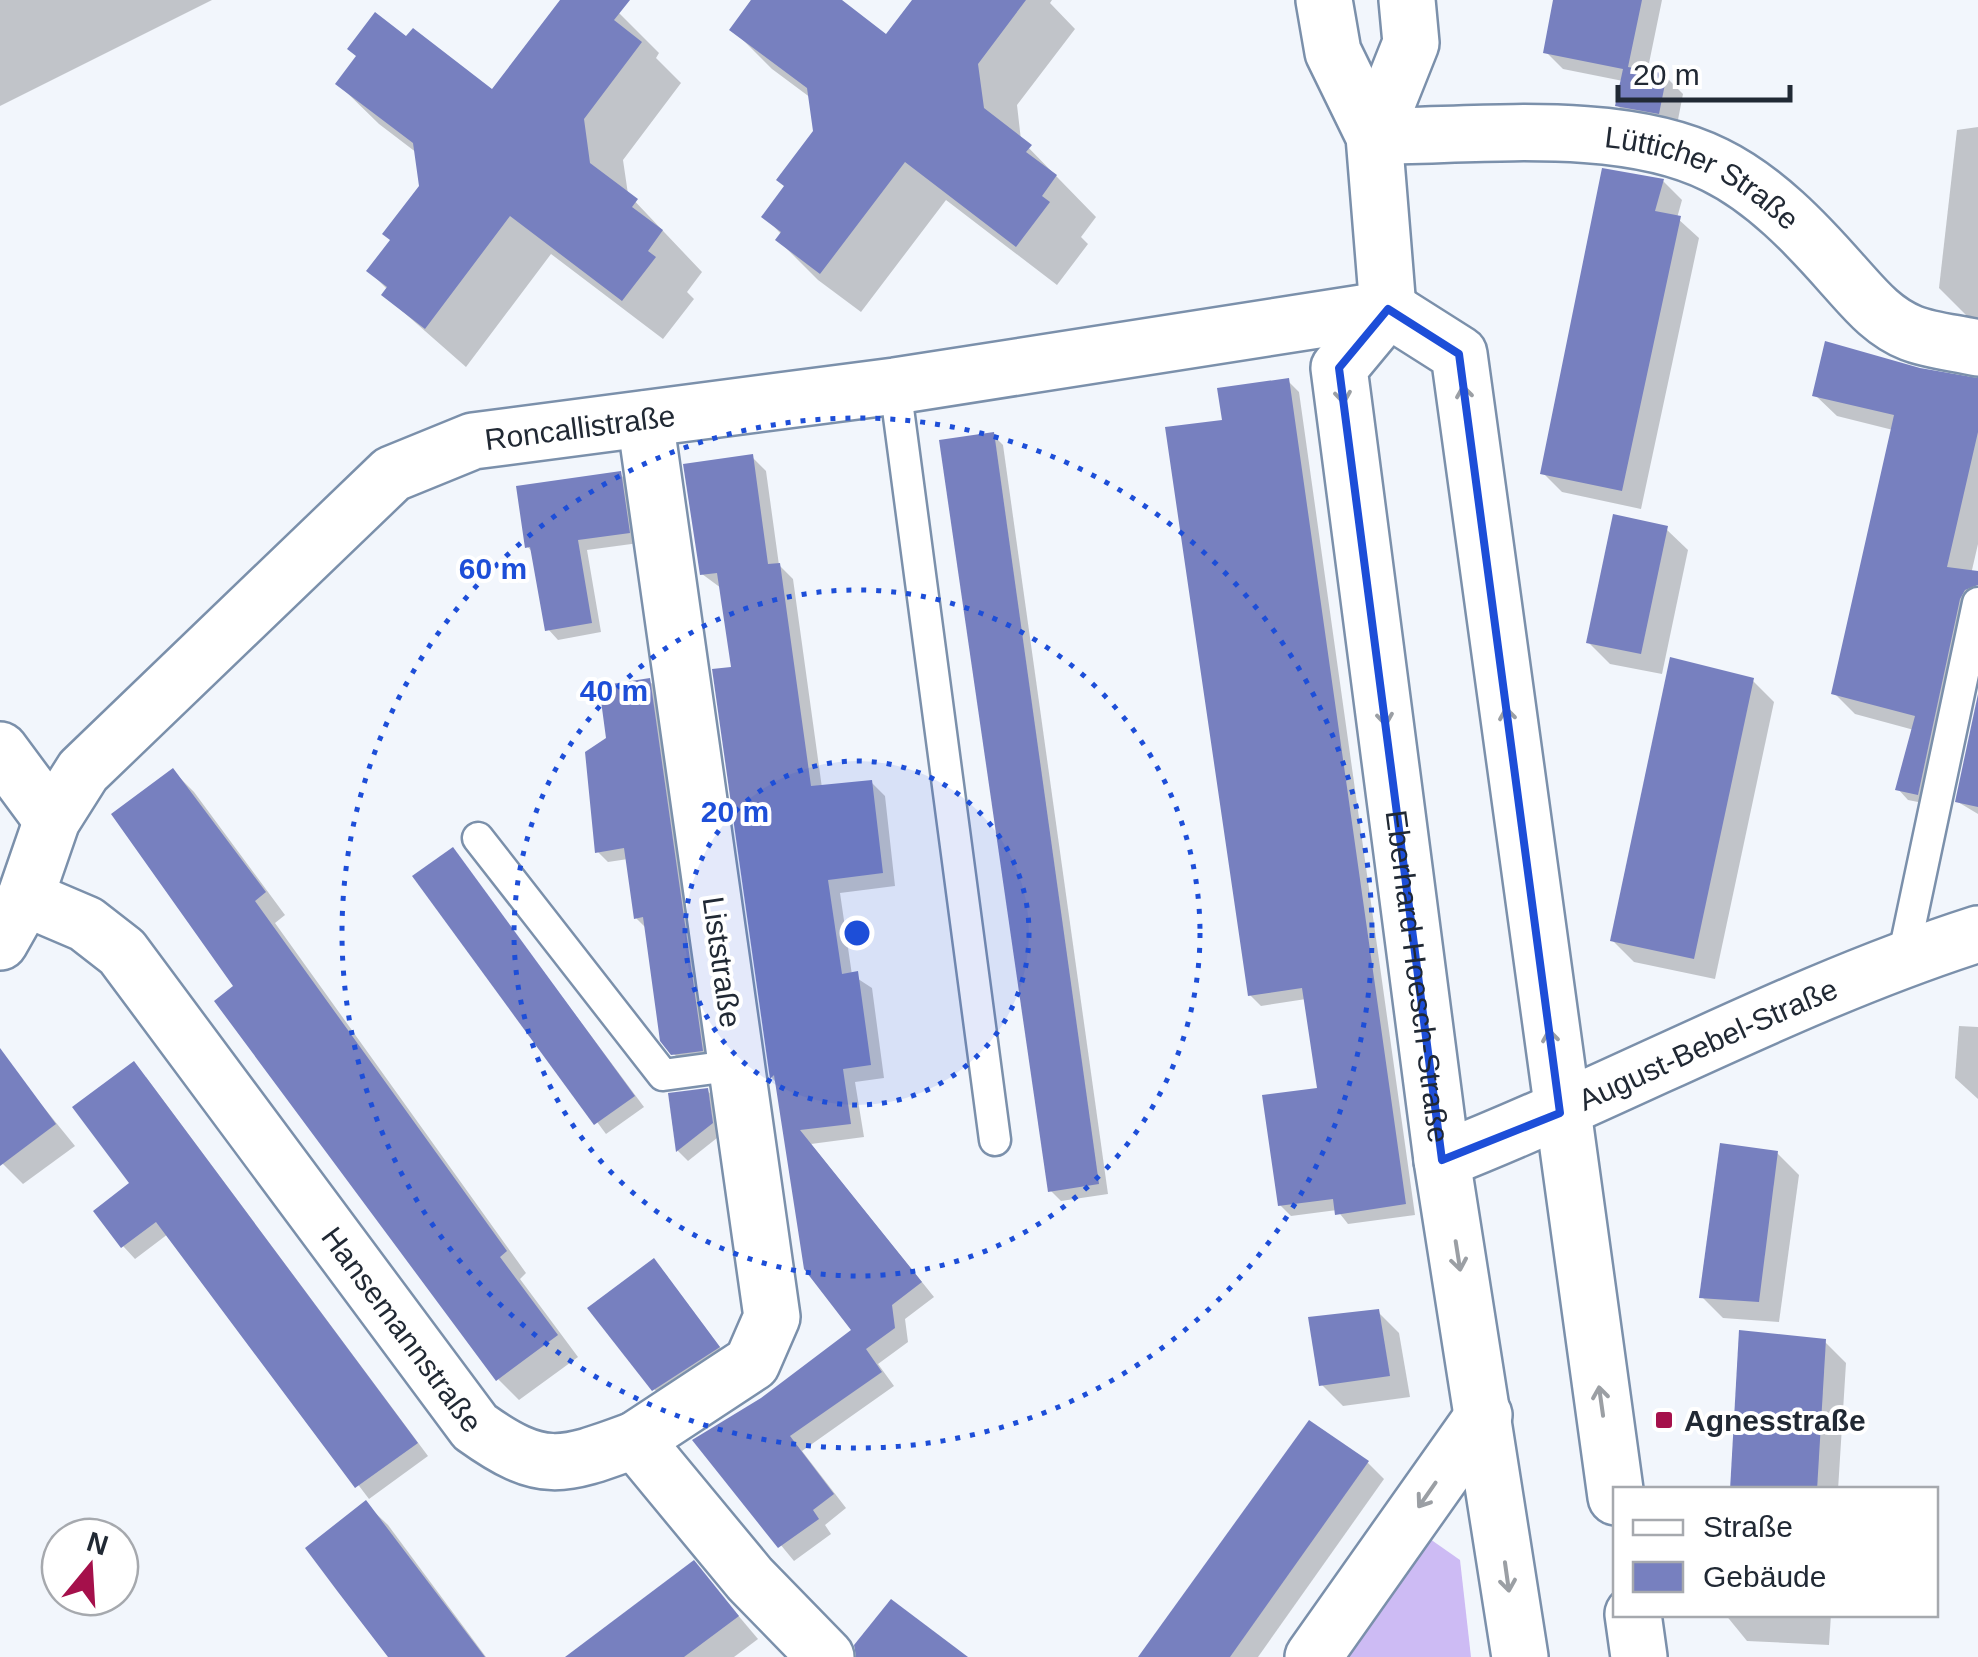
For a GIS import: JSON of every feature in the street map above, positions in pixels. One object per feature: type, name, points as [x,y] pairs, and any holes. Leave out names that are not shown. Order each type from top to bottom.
[{"type":"street","points":[[1324,0],[1333,52],[1374,136],[1388,309],[1459,354],[1560,1113],[1615,1487]]},
{"type":"street","points":[[1374,136],[1412,43],[1408,0]]},
{"type":"street","name":"Lütticher Straße","points":[[1374,136],[1596,136],[1647,140],[1687,152],[1718,166],[1772,202],[1873,310],[1911,333],[1978,348]]},
{"type":"street","name":"Roncallistraße","points":[[13,920],[52,820],[83,772],[392,474],[474,440],[895,386],[1388,309]]},
{"type":"street","name":"Eberhard-Hoesch-Straße","points":[[1388,309],[1340,368],[1442,1160],[1520,1657]]},
{"type":"street","name":"Liststraße","points":[[636,1440],[752,1362],[772,1317],[645,419]]},
{"type":"street","points":[[0,750],[52,820]]},
{"type":"street","name":"Hansemannstraße","points":[[13,920],[86,924],[122,952],[476,1427],[512,1453],[557,1465],[636,1440]]},
{"type":"street","name":"August-Bebel-Straße","points":[[1442,1160],[1560,1113],[1903,958],[1978,934]]},
{"type":"street","points":[[1313,1657],[1484,1416]]},
{"type":"street","points":[[636,1440],[750,1579],[826,1657]]},
{"type":"street","points":[[1633,1617],[1639,1657]]},
{"type":"lane","points":[[895,386],[995,1140]]},
{"type":"lane","points":[[1903,958],[1978,603]]},
{"type":"lane","points":[[478,838],[663,1074],[737,1065]]},
{"type":"highlighted area","points":[[1388,309],[1459,354],[1560,1113],[1442,1160],[1339,368]]},
{"type":"shaded area","points":[[1430,1539],[1460,1560],[1471,1657],[1342,1657]]},
{"type":"building","points":[[560,0],[630,0],[614,20],[642,42],[584,119],[590,163],[638,199],[632,207],[663,230],[648,251],[656,257],[622,301],[510,216],[425,329],[381,295],[387,287],[366,271],[390,240],[382,234],[419,186],[413,143],[335,84],[356,56],[347,49],[375,12],[406,36],[413,28],[492,89]]},
{"type":"building","points":[[751,0],[842,0],[886,34],[912,0],[1026,0],[978,64],[984,108],[1032,145],[1026,152],[1057,175],[1042,196],[1050,202],[1016,247],[905,162],[820,274],[775,240],[781,232],[761,217],[784,186],[776,180],[813,131],[807,88],[729,30]]},
{"type":"building","points":[[1553,0],[1642,0],[1628,67],[1667,74],[1659,114],[1615,106],[1623,69],[1543,53]]},
{"type":"building","points":[[1602,168],[1664,179],[1655,211],[1681,216],[1622,491],[1540,474]]},
{"type":"building","points":[[1825,341],[1920,368],[1978,378],[1978,432],[1947,567],[1978,571],[1978,585],[1965,590],[1960,599],[1918,795],[1895,790],[1915,716],[1831,694],[1894,415],[1812,396]]},
{"type":"building","points":[[1289,378],[1406,1204],[1335,1215],[1333,1199],[1278,1206],[1262,1095],[1317,1088],[1302,988],[1248,996],[1165,427],[1222,420],[1217,388]]},
{"type":"building","points":[[994,432],[1099,1184],[1048,1192],[939,440]]},
{"type":"building","points":[[753,454],[768,564],[780,563],[811,786],[872,780],[883,873],[828,880],[842,974],[858,971],[871,1065],[843,1069],[851,1124],[800,1130],[922,1282],[892,1305],[895,1328],[866,1349],[882,1372],[790,1436],[834,1494],[813,1510],[819,1519],[778,1548],[692,1440],[761,1398],[851,1330],[804,1269],[774,1075],[770,1079],[712,669],[731,667],[717,573],[700,575],[683,464]]},
{"type":"building","points":[[621,471],[630,533],[578,540],[592,623],[545,631],[530,547],[525,548],[516,486]]},
{"type":"building","points":[[1613,514],[1668,526],[1641,654],[1586,643]]},
{"type":"building","points":[[1670,657],[1754,678],[1694,959],[1610,941]]},
{"type":"building","points":[[650,678],[703,1051],[671,1055],[660,1041],[643,917],[634,919],[624,848],[595,853],[585,752],[606,738],[599,686]]},
{"type":"building","points":[[1978,694],[1978,807],[1955,802]]},
{"type":"building","points":[[173,768],[266,892],[255,901],[507,1251],[500,1257],[558,1335],[496,1381],[214,1001],[233,986],[111,814]]},
{"type":"building","points":[[453,847],[635,1096],[594,1125],[412,876]]},
{"type":"building","points":[[0,1048],[56,1124],[0,1166]]},
{"type":"building","points":[[134,1061],[418,1443],[355,1488],[156,1222],[121,1248],[93,1211],[129,1183],[72,1107]]},
{"type":"building","points":[[708,1088],[713,1123],[676,1152],[668,1093]]},
{"type":"building","points":[[1720,1143],[1778,1151],[1759,1302],[1699,1298]]},
{"type":"building","points":[[654,1258],[720,1347],[652,1391],[587,1308]]},
{"type":"building","points":[[1379,1309],[1390,1376],[1319,1386],[1308,1317]]},
{"type":"building","points":[[1739,1330],[1826,1339],[1817,1487],[1730,1487]]},
{"type":"building","points":[[1309,1420],[1369,1461],[1230,1657],[1138,1657]]},
{"type":"building","points":[[366,1500],[485,1657],[388,1657],[338,1592],[305,1548]]},
{"type":"building","points":[[694,1560],[739,1616],[684,1657],[565,1657]]},
{"type":"building","points":[[891,1599],[968,1657],[856,1657],[854,1645]]},
{"type":"place","name":"Agnesstraße","points":[[1664,1420]]}]
